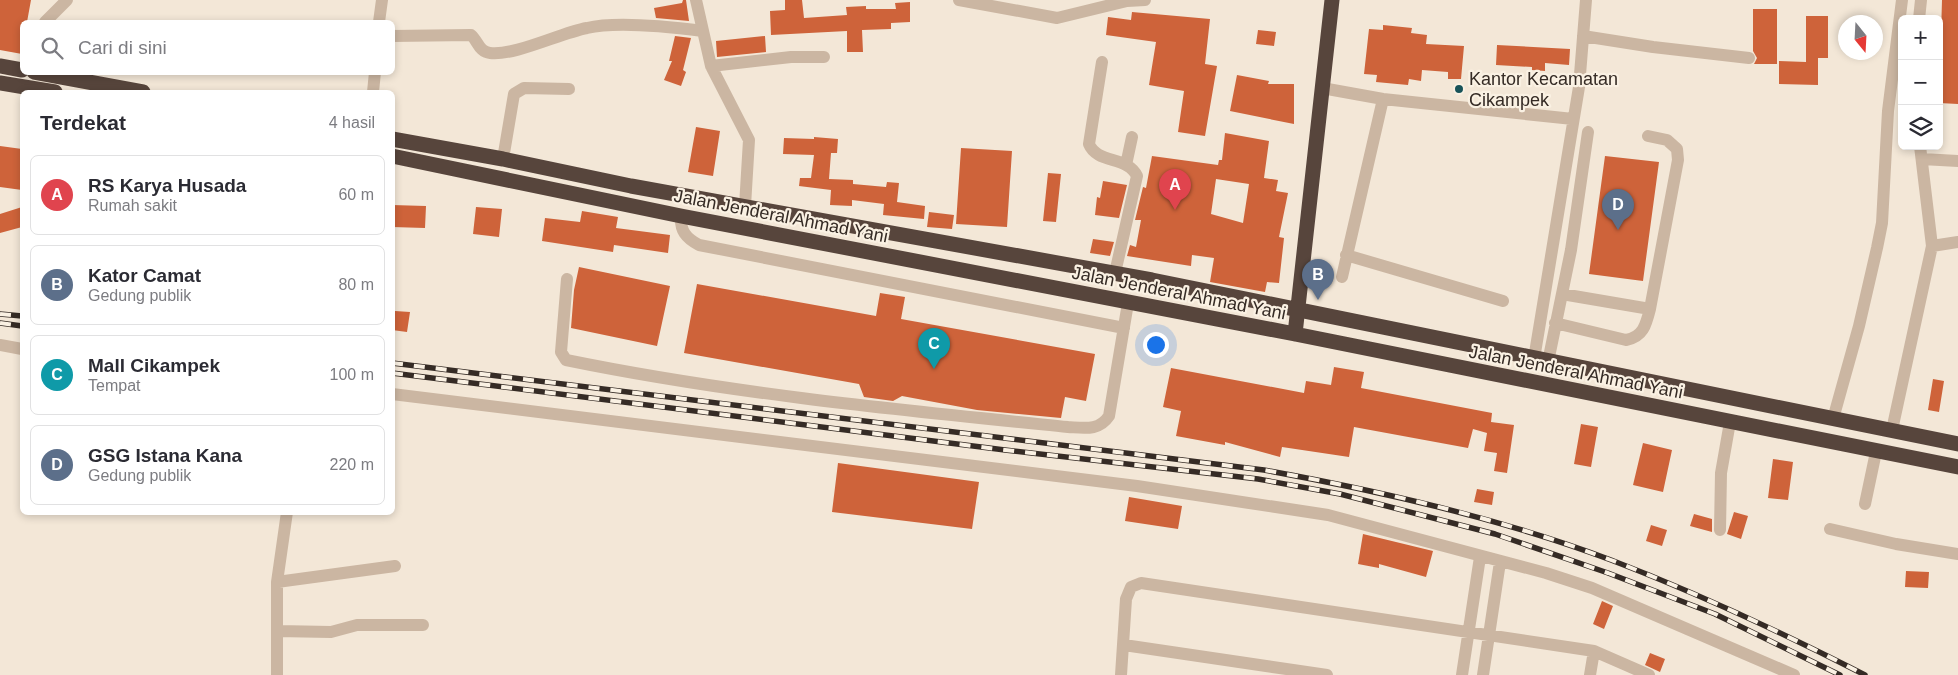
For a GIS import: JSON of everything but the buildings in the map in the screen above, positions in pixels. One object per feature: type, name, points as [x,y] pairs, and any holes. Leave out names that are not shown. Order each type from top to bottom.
[{"type":"highway","points":[[1295,334],[1332,0]]},
{"type":"highway","points":[[0,66],[20,70]]},
{"type":"highway","points":[[50,75],[132,90]]},
{"type":"highway","points":[[0,83],[43,90]]},
{"type":"highway","name":"Jalan Jenderal Ahmad Yani","points":[[395,140],[503,159],[631,186],[1049,261],[1958,444]]},
{"type":"highway","name":"Jalan Jenderal Ahmad Yani","points":[[395,157],[681,216],[1295,334],[1958,468]]},
{"type":"highway","points":[[1046,287],[1049,261]]},
{"type":"street","points":[[47,20],[67,0]]},
{"type":"street","points":[[380,20],[382,0]]},
{"type":"street","points":[[696,0],[711,66],[749,140],[745,206]]},
{"type":"street","points":[[959,0],[1057,18],[1127,1],[1146,0]]},
{"type":"street","points":[[1541,360],[1573,119],[1586,0]]},
{"type":"street","points":[[1833,419],[1859,326],[1879,240],[1887,120],[1902,0]]},
{"type":"street","points":[[1919,15],[1920,0]]},
{"type":"street","points":[[395,36],[471,36],[483,50],[490,53],[520,48],[590,27],[672,27],[703,31]]},
{"type":"street","points":[[1583,36],[1653,47],[1749,58]]},
{"type":"street","points":[[711,66],[764,62],[791,57],[824,57]]},
{"type":"street","points":[[1102,62],[1089,144],[1098,154],[1126,165],[1134,171],[1137,182],[1115,274]]},
{"type":"street","points":[[373,90],[375,75]]},
{"type":"street","points":[[503,159],[514,94],[524,88],[569,89]]},
{"type":"street","points":[[1322,88],[1383,99],[1573,119]]},
{"type":"street","points":[[1342,277],[1383,99]]},
{"type":"street","points":[[1541,360],[1555,323],[1562,294],[1588,132]]},
{"type":"street","points":[[1555,323],[1626,340],[1634,339],[1644,329],[1650,309],[1678,160],[1677,149],[1667,140],[1648,136]]},
{"type":"street","points":[[1126,165],[1132,137]]},
{"type":"street","points":[[1892,430],[1932,246],[1921,150]]},
{"type":"street","points":[[1922,159],[1958,161]]},
{"type":"street","points":[[681,216],[682,231],[699,245],[1124,328]]},
{"type":"street","points":[[1932,246],[1958,242]]},
{"type":"street","points":[[1346,255],[1503,301]]},
{"type":"street","points":[[567,279],[561,352],[566,360],[649,377],[858,406],[1068,427],[1093,428],[1103,424],[1108,416],[1128,303]]},
{"type":"street","points":[[1562,294],[1650,309]]},
{"type":"street","points":[[0,345],[20,348]]},
{"type":"street","points":[[395,394],[1231,499],[1328,515],[1592,588],[1794,675]]},
{"type":"street","points":[[1720,530],[1721,473],[1730,422]]},
{"type":"street","points":[[1865,504],[1876,452]]},
{"type":"street","points":[[277,675],[277,582],[287,515]]},
{"type":"street","points":[[1830,529],[1896,544],[1958,554]]},
{"type":"street","points":[[1462,675],[1480,557]]},
{"type":"street","points":[[1483,675],[1500,562]]},
{"type":"street","points":[[277,582],[394,566]]},
{"type":"street","points":[[1121,675],[1126,598],[1131,587],[1141,583],[1594,651],[1649,675]]},
{"type":"street","points":[[277,631],[331,632],[357,625],[423,624]]},
{"type":"street","points":[[1124,645],[1293,673],[1327,675]]},
{"type":"street","points":[[1590,675],[1594,651]]},
{"type":"railway","points":[[0,314],[20,316]]},
{"type":"railway","points":[[0,323],[20,326]]},
{"type":"railway","points":[[395,363],[1264,470],[1352,487],[1440,507],[1526,531],[1611,560],[1740,614],[1865,675]]},
{"type":"railway","points":[[395,373],[1005,450],[1258,479],[1340,494],[1495,534],[1608,573],[1715,614],[1840,675]]},
{"type":"place","name":"Kantor Kecamatan Cikampek","points":[[1459,89]]},
{"type":"place","name":"RS Karya Husada","points":[[1175,210]]},
{"type":"place","name":"GSG Istana Kana","points":[[1618,230]]},
{"type":"place","name":"Kator Camat","points":[[1318,300]]},
{"type":"place","name":"Mall Cikampek","points":[[934,369]]}]
